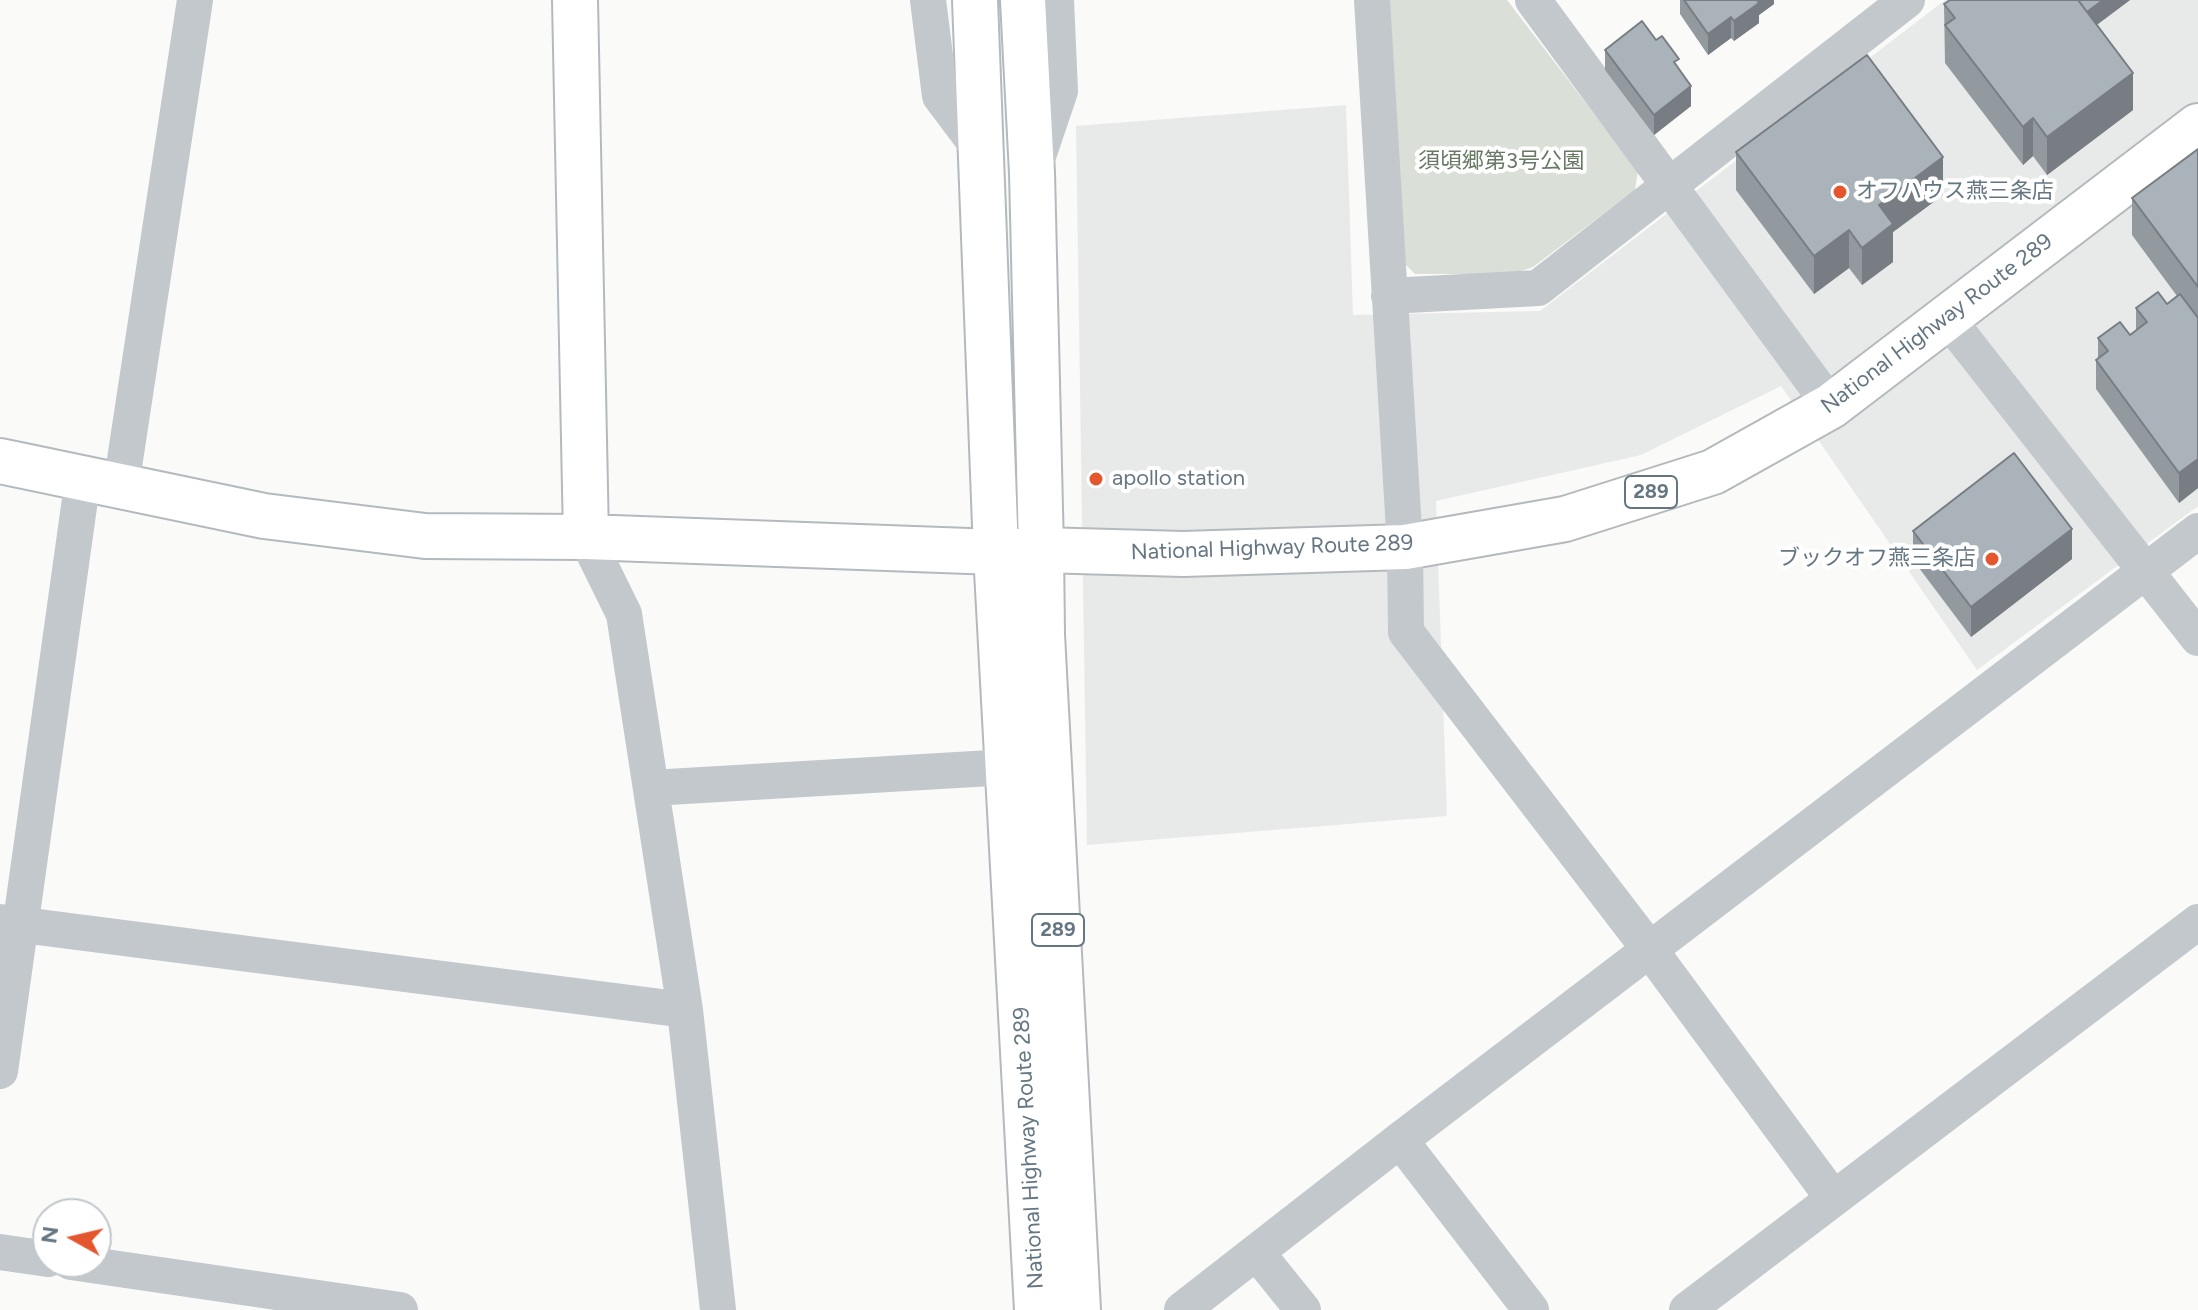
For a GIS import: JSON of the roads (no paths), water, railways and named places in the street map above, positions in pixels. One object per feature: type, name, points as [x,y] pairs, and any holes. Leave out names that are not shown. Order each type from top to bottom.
[{"type":"main road","points":[[575,0],[586,537]]},
{"type":"main road","points":[[0,461],[264,516],[425,536],[586,537],[996,552],[975,0]]},
{"type":"main road","points":[[1023,0],[1032,173],[1041,550]]},
{"type":"main road","name":"National Highway Route 289","points":[[1037,1310],[996,552],[1041,550],[1183,554],[1405,547],[1565,519],[1713,472],[1831,406],[2198,126]]},
{"type":"main road","name":"National Highway Route 289","points":[[1041,550],[1042,635],[1078,1310]]},
{"type":"street","points":[[0,1071],[9,923],[102,482],[195,0]]},
{"type":"street","points":[[928,0],[940,96],[982,152]]},
{"type":"street","points":[[1032,173],[1060,91],[1056,0]]},
{"type":"street","points":[[1372,0],[1405,547],[1406,632],[1650,950],[1833,1198]]},
{"type":"street","points":[[1533,0],[1831,406]]},
{"type":"street","points":[[1389,296],[1538,288],[1907,0]]},
{"type":"street","points":[[1947,318],[2198,638]]},
{"type":"street","points":[[1182,1310],[2198,531]]},
{"type":"street","points":[[586,537],[624,614],[685,1010],[718,1310]]},
{"type":"street","points":[[651,788],[1008,767]]},
{"type":"street","points":[[1687,1310],[2198,922]]},
{"type":"street","points":[[9,923],[685,1010]]},
{"type":"street","points":[[1400,1140],[1531,1310]]},
{"type":"street","points":[[0,1252],[32,1257]]},
{"type":"street","points":[[1257,1253],[1303,1310]]},
{"type":"street","points":[[112,1274],[182,1294],[400,1310]]},
{"type":"place","name":"オフハウス燕三条店","points":[[1840,192]]},
{"type":"place","name":"apollo station","points":[[1096,479]]},
{"type":"place","name":"ブックオフ燕三条店","points":[[1992,559]]},
{"type":"park label","name":"須頃郷第3号公園","points":[[1501,162]]}]
